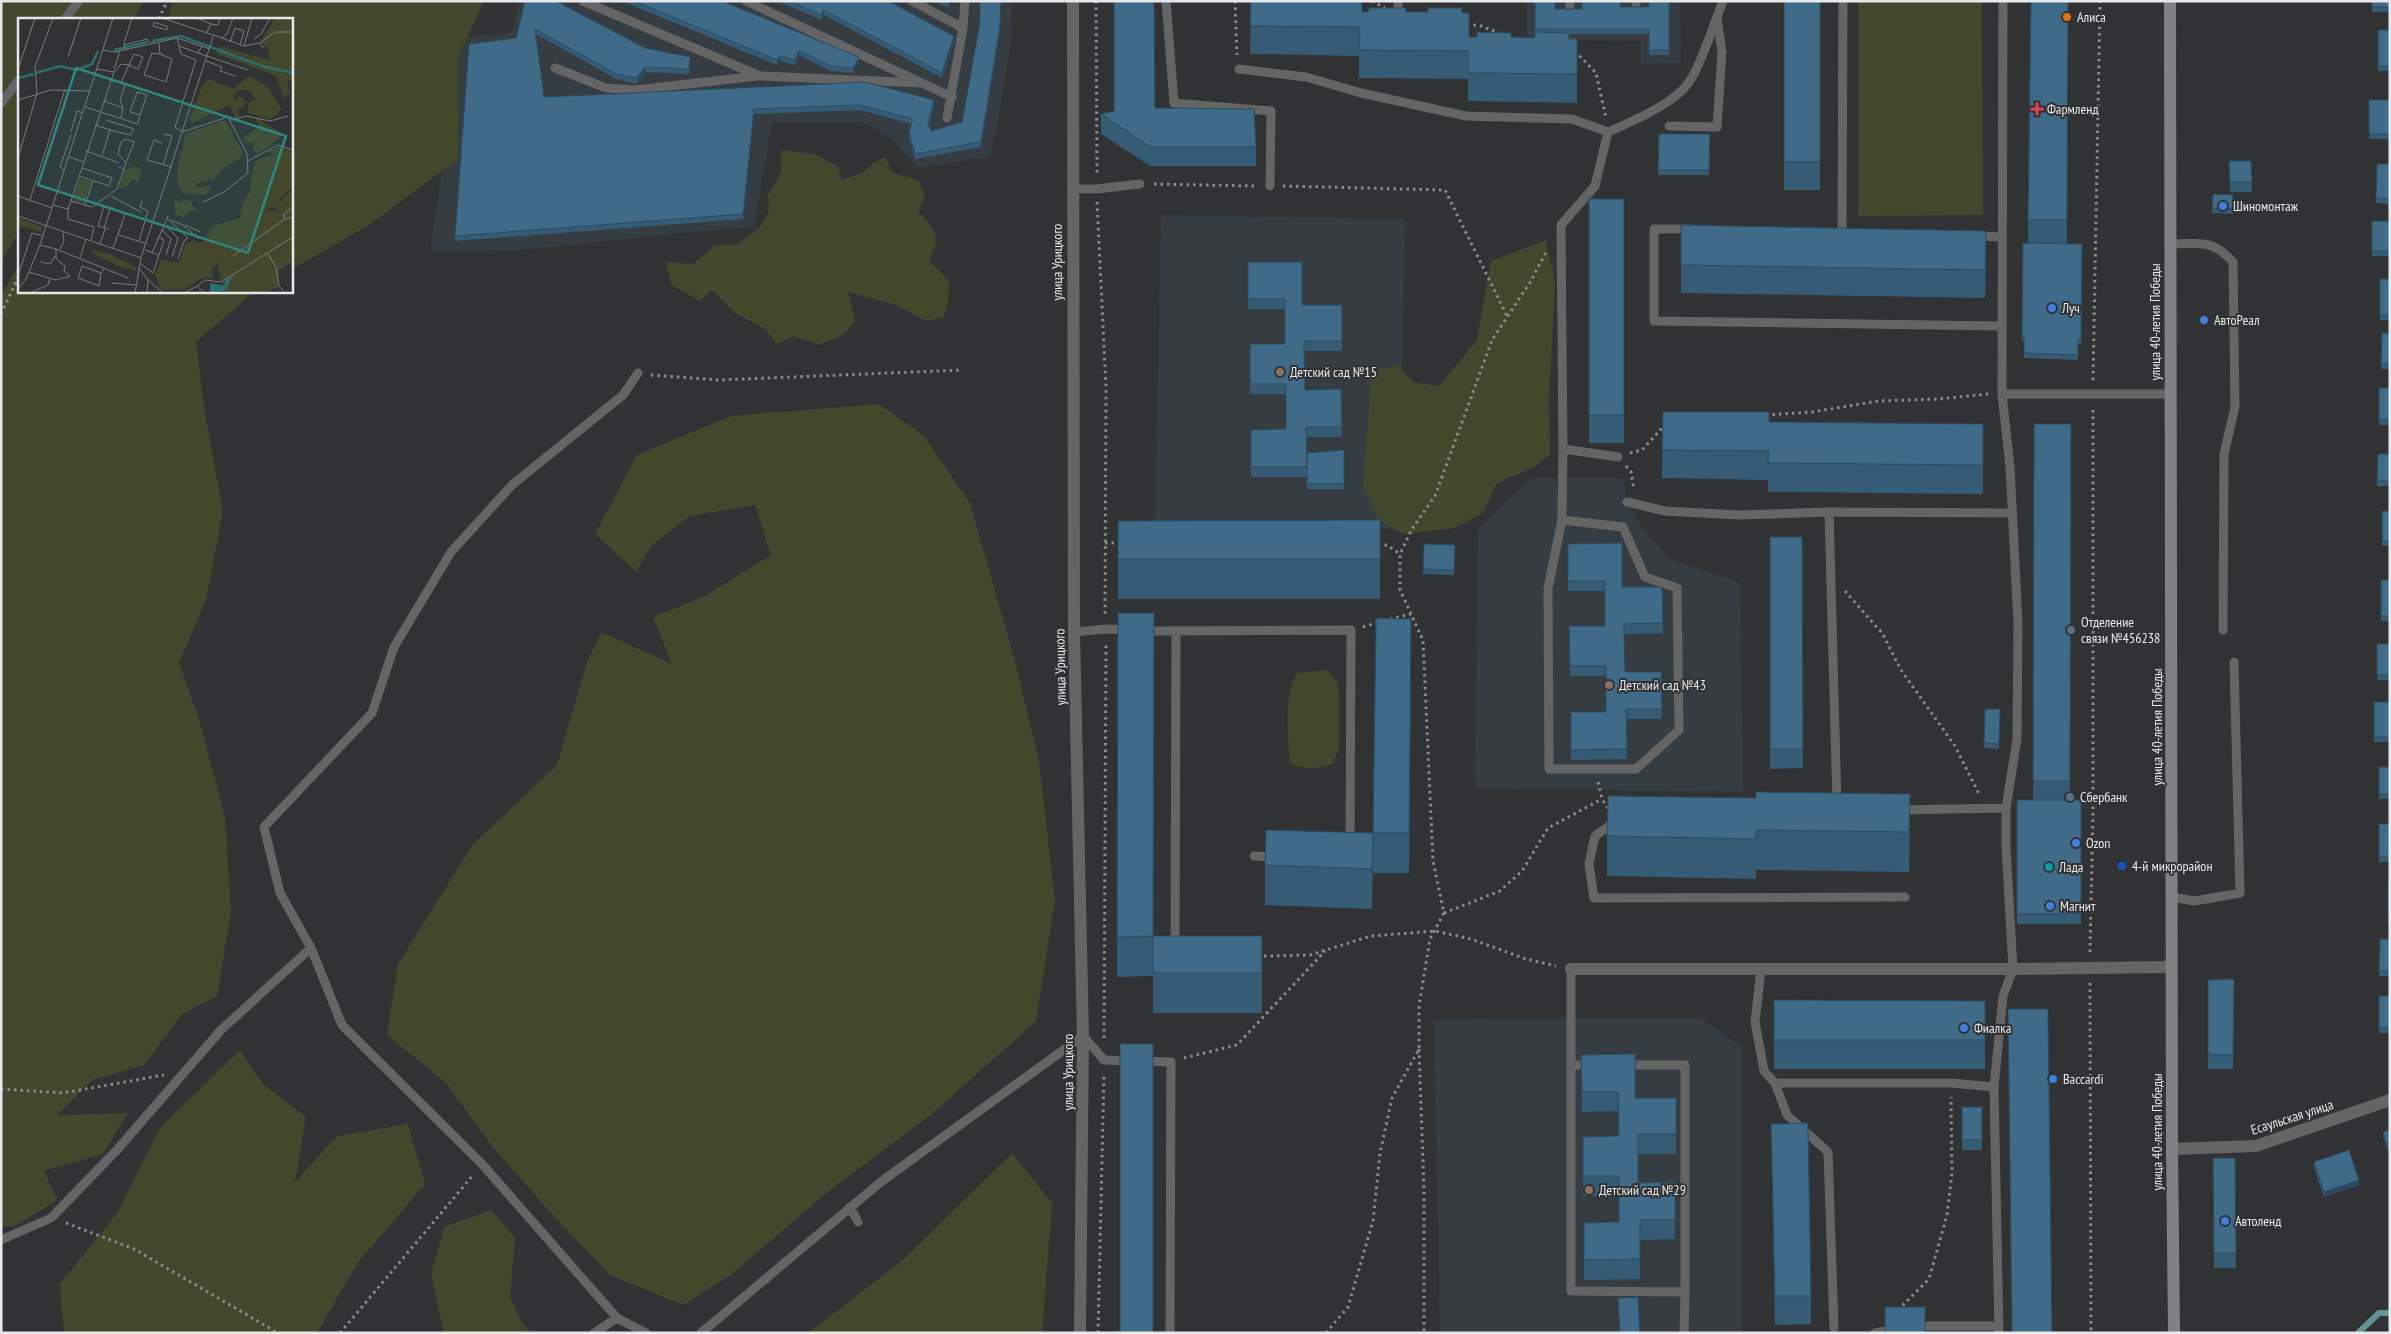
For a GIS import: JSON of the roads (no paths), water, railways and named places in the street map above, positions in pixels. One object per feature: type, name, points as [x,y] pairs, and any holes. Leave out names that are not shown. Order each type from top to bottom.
[{"type":"main road","name":"улица 40-летия Победы","points":[[2170,1],[2174,1333]]},
{"type":"street","name":"улица Урицкого","points":[[1073,1],[1074,632],[1083,1036],[1080,1333]]},
{"type":"street","points":[[1571,969],[2172,967]]},
{"type":"street","name":"Есаульская улица","points":[[2172,1149],[2256,1146],[2390,1100]]},
{"type":"lane","points":[[66,18],[79,1]]},
{"type":"lane","points":[[583,1],[760,76]]},
{"type":"lane","points":[[746,1],[952,97]]},
{"type":"lane","points":[[912,1],[963,28]]},
{"type":"lane","points":[[947,118],[963,28],[965,1]]},
{"type":"lane","points":[[1166,1],[1174,103],[1271,111],[1270,186]]},
{"type":"lane","points":[[1398,1],[1398,14]]},
{"type":"lane","points":[[1239,69],[1306,77],[1361,94],[1466,116],[1572,119],[1608,132],[1639,118],[1667,102],[1691,80],[1723,1]]},
{"type":"lane","points":[[1832,232],[1846,232],[1843,1]]},
{"type":"lane","points":[[1875,1333],[1918,1326],[1999,1329],[1994,1088],[2003,996],[2013,969],[2006,848],[2006,808],[2017,739],[2018,623],[2010,467],[2002,394],[2003,1]]},
{"type":"lane","points":[[1669,126],[1717,127],[1722,52],[1717,17]]},
{"type":"lane","points":[[555,68],[606,88],[636,90],[760,76],[922,83]]},
{"type":"lane","points":[[1,103],[18,81]]},
{"type":"lane","points":[[1562,520],[1623,527],[1645,577],[1677,588],[1679,730],[1636,769],[1550,769],[1548,588],[1562,520],[1561,225],[1595,186],[1608,132]]},
{"type":"lane","points":[[1072,189],[1097,190],[1140,184]]},
{"type":"lane","points":[[1704,230],[1654,229],[1654,322],[2002,326]]},
{"type":"lane","points":[[1965,236],[2002,237]]},
{"type":"lane","points":[[2170,244],[2204,243],[2220,248],[2233,262],[2235,407],[2224,454],[2223,630]]},
{"type":"lane","points":[[638,373],[622,395],[512,485],[450,552],[394,647],[372,713],[264,828],[280,893],[311,948],[342,1026],[482,1164],[618,1318],[646,1333]]},
{"type":"lane","points":[[2002,394],[2170,394]]},
{"type":"lane","points":[[1563,449],[1618,457]]},
{"type":"lane","points":[[1628,502],[1665,511],[1739,515],[1829,512],[2012,513]]},
{"type":"lane","points":[[1829,512],[1833,811],[1847,811]]},
{"type":"lane","points":[[1074,632],[1106,629],[1176,632],[1351,630],[1350,849]]},
{"type":"lane","points":[[1175,957],[1176,632]]},
{"type":"lane","points":[[2172,897],[2194,901],[2240,893],[2234,662]]},
{"type":"lane","points":[[1886,810],[2006,808]]},
{"type":"lane","points":[[1621,821],[1595,836],[1589,864],[1594,898],[1905,898]]},
{"type":"lane","points":[[1254,856],[1282,857]]},
{"type":"lane","points":[[1,1240],[52,1218],[116,1151],[221,1030],[311,948]]},
{"type":"lane","points":[[1571,969],[1570,1292],[1685,1292]]},
{"type":"lane","points":[[1761,969],[1755,1022],[1764,1071],[1775,1083],[1788,1115],[1828,1152],[1834,1328]]},
{"type":"lane","points":[[701,1333],[882,1181],[1083,1036],[1104,1060],[1171,1062],[1170,1333]]},
{"type":"lane","points":[[1571,1065],[1600,1065]]},
{"type":"lane","points":[[1618,1065],[1685,1065],[1684,1333]]},
{"type":"lane","points":[[1775,1083],[1951,1083],[1994,1088]]},
{"type":"lane","points":[[850,1207],[858,1222]]},
{"type":"lane","points":[[594,1333],[618,1318]]},
{"type":"waterway","points":[[2358,1333],[2379,1313],[2390,1313]]},
{"type":"place","name":"Алиса","points":[[2067,17]]},
{"type":"place","name":"Фармленд","points":[[2037,109]]},
{"type":"place","name":"Шиномонтаж","points":[[2223,206]]},
{"type":"place","name":"Луч","points":[[2052,308]]},
{"type":"place","name":"AвтоРеал","points":[[2204,320]]},
{"type":"place","name":"Детский сад №15","points":[[1280,372]]},
{"type":"place","name":"Отделение связи №456238","points":[[2071,630]]},
{"type":"place","name":"Детский сад №43","points":[[1609,685]]},
{"type":"place","name":"Сбербанк","points":[[2070,797]]},
{"type":"place","name":"Ozon","points":[[2076,843]]},
{"type":"place","name":"4-й микрорайон","points":[[2122,866]]},
{"type":"place","name":"Лада","points":[[2049,867]]},
{"type":"place","name":"Магнит","points":[[2050,906]]},
{"type":"place","name":"Фиалка","points":[[1964,1028]]},
{"type":"place","name":"Baccardi","points":[[2053,1079]]},
{"type":"place","name":"Детский сад №29","points":[[1589,1190]]},
{"type":"place","name":"Автоленд","points":[[2225,1221]]}]
